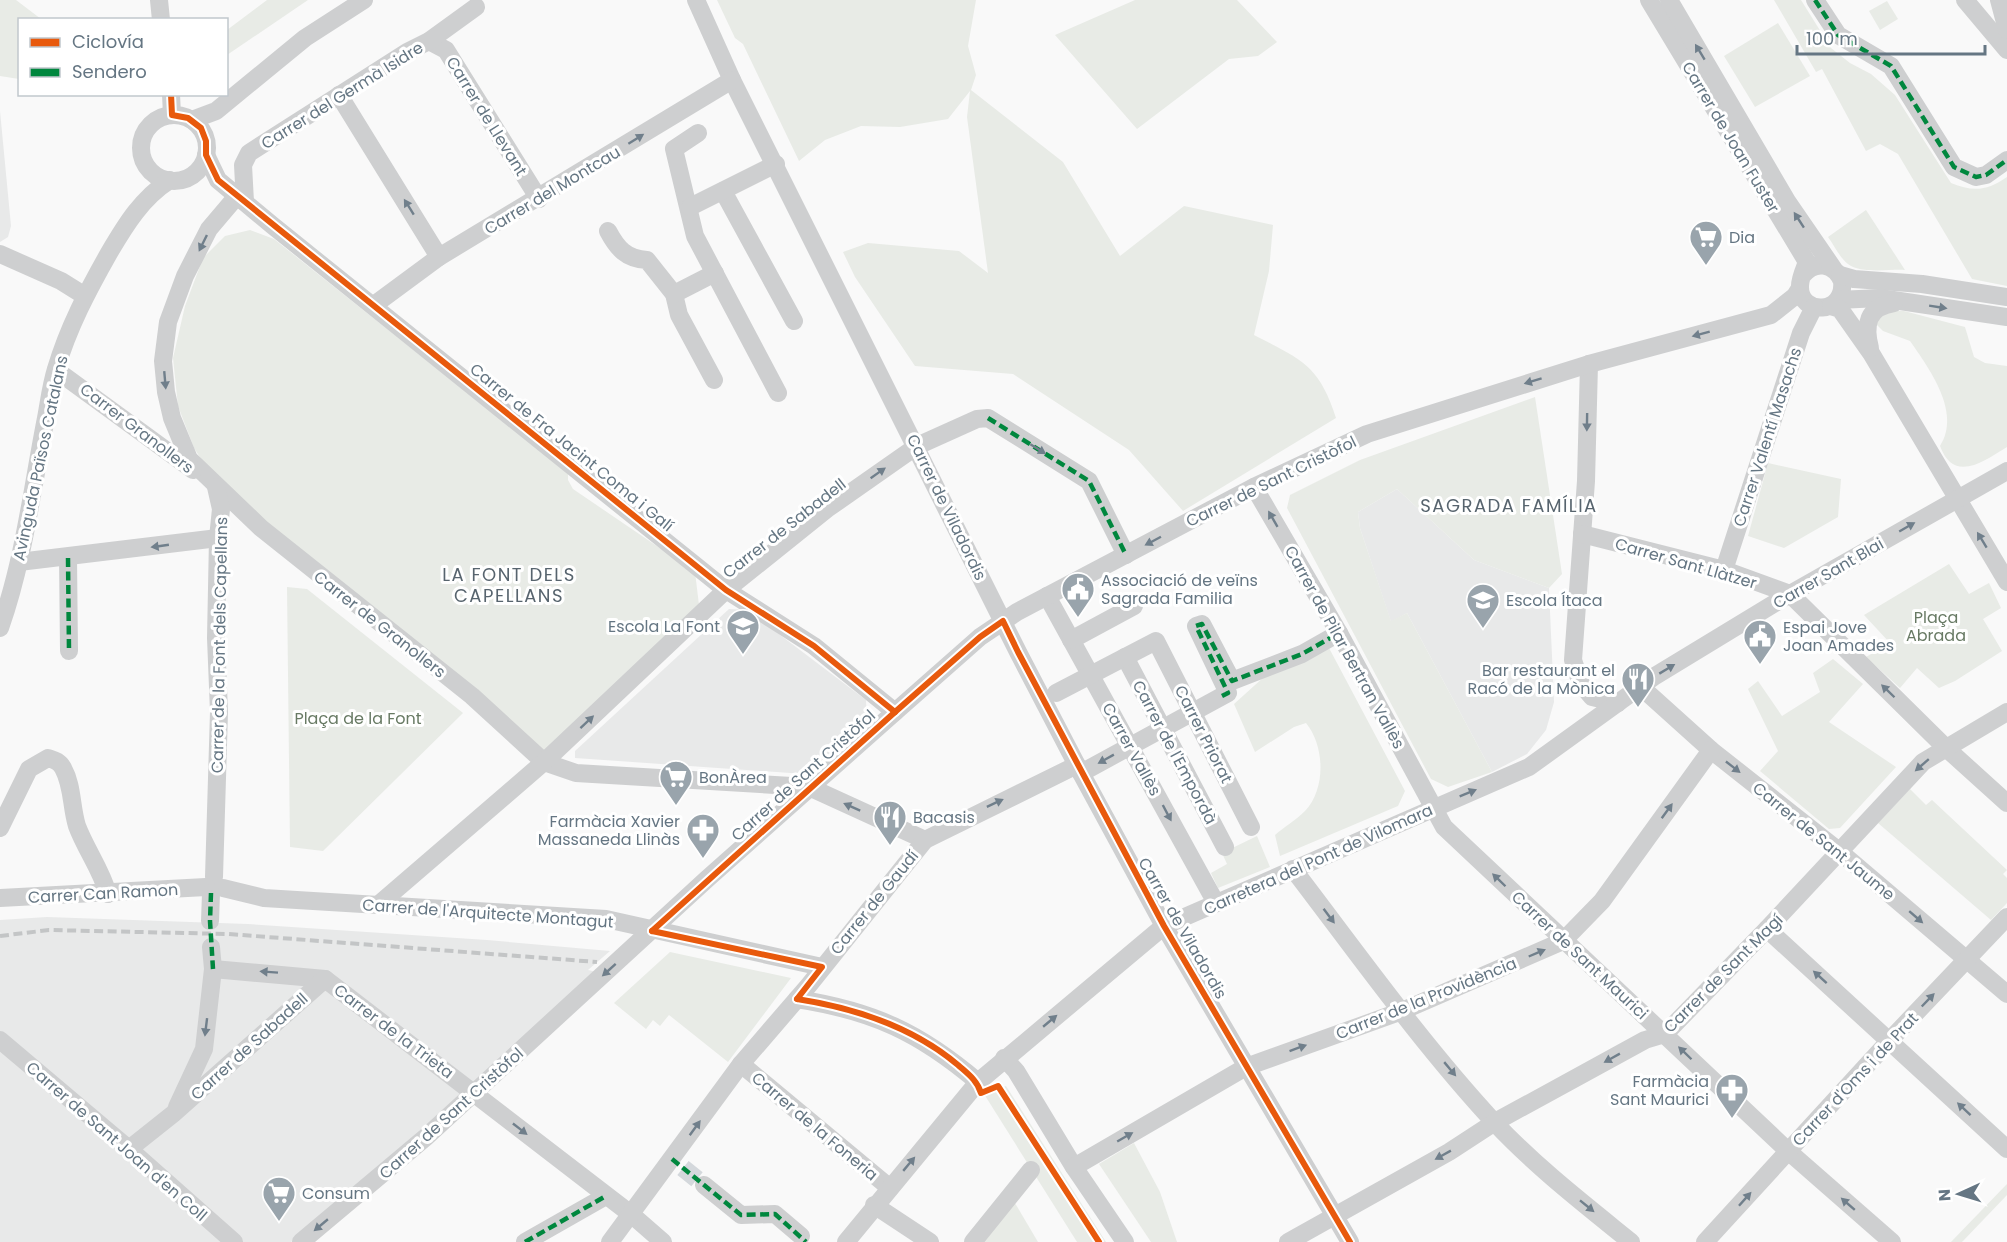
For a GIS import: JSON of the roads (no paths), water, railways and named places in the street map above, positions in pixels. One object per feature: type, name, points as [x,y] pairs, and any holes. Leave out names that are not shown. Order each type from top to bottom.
[{"type":"street","points":[[159,0],[161,18]]},
{"type":"street","points":[[171,96],[172,115],[192,120],[216,111],[305,38],[364,0]]},
{"type":"street","name":"Carrer de Viladordis","points":[[696,0],[732,80],[917,446],[1004,621],[1017,652],[1164,926],[1350,1242]]},
{"type":"street","name":"Carrer de Joan Fuster","points":[[1649,0],[1807,262],[1801,281]]},
{"type":"street","name":"Carrer de Joan Fuster","points":[[1669,0],[1787,201],[1836,271]]},
{"type":"street","points":[[1815,0],[1838,35],[1892,66],[1954,167],[1976,177],[1986,175],[2007,160]]},
{"type":"street","points":[[1965,0],[2007,50]]},
{"type":"street","points":[[1998,0],[2007,30]]},
{"type":"street","name":"Carrer del Germà Isidre","points":[[241,199],[243,165],[249,153],[339,94],[429,41],[476,7]]},
{"type":"street","name":"Carrer de Llevant","points":[[429,41],[446,50],[539,199]]},
{"type":"street","name":"Carrer del Montcau","points":[[374,305],[439,257],[539,199],[732,80]]},
{"type":"street","points":[[339,94],[439,257]]},
{"type":"street","points":[[216,111],[205,136],[206,155],[218,180]]},
{"type":"street","name":"Avinguda Països Catalans","points":[[0,628],[19,562],[56,370],[85,296],[144,198],[148,168],[142,153],[145,132],[156,120],[172,115]]},
{"type":"street","points":[[192,120],[205,136]]},
{"type":"street","points":[[698,133],[674,149],[690,207],[695,236],[778,393]]},
{"type":"street","points":[[193,175],[201,166],[206,155]]},
{"type":"street","points":[[690,207],[776,164]]},
{"type":"street","points":[[148,168],[158,176],[170,180]]},
{"type":"street","points":[[193,175],[218,180]]},
{"type":"street","name":"Avinguda Països Catalans","points":[[144,198],[170,180],[193,175]]},
{"type":"street","name":"Carrer de Fra Jacint Coma i Galí","points":[[218,180],[726,590],[814,646],[895,712]]},
{"type":"street","points":[[723,191],[794,321]]},
{"type":"street","points":[[216,487],[189,459],[184,448],[168,406],[163,361],[168,322],[185,276],[209,229],[241,199]]},
{"type":"street","points":[[608,231],[618,249],[636,260],[647,260],[674,294],[680,315],[714,380]]},
{"type":"street","points":[[0,254],[61,281],[85,296]]},
{"type":"street","points":[[1618,703],[1592,697],[1581,684],[1573,660],[1582,534],[1588,364],[1771,315],[1795,296],[1807,270],[1820,265],[1836,271],[2007,297]]},
{"type":"street","points":[[1828,304],[1843,288],[1836,271]]},
{"type":"street","points":[[674,294],[715,273]]},
{"type":"street","points":[[1801,281],[1805,301],[1828,304],[1880,298],[2007,317]]},
{"type":"street","points":[[1871,353],[1866,333],[1870,315],[1876,308],[1902,302]]},
{"type":"street","points":[[1828,304],[1840,309],[1871,353],[2007,582]]},
{"type":"street","name":"Carrer Valentí Masachs","points":[[1724,570],[1801,333],[1828,304]]},
{"type":"street","name":"Carrer de Sant Cristòfol","points":[[301,1242],[426,1137],[809,788],[973,644],[1004,621],[1254,487],[1367,434],[1588,364]]},
{"type":"street","name":"Carrer Granollers","points":[[56,370],[216,487]]},
{"type":"street","name":"Carrer de Sabadell","points":[[378,905],[544,762],[726,590],[827,509],[917,446],[977,419],[988,418],[1089,481],[1126,555]]},
{"type":"street","name":"Carrer Sant Blai","points":[[1958,498],[1971,482],[2007,458]]},
{"type":"street","name":"Carrer Sant Blai","points":[[1551,752],[1655,676],[1790,594],[2007,471]]},
{"type":"street","name":"Carrer de la Font dels Capellans","points":[[210,921],[214,886],[219,712],[218,538],[221,509],[216,487]]},
{"type":"street","name":"Carrer de Granollers","points":[[216,487],[327,583],[472,696],[544,762]]},
{"type":"street","name":"Carrer de Pilar Bertran Vallès","points":[[1254,487],[1339,633],[1434,808]]},
{"type":"street","name":"Carrer Sant Llàtzer","points":[[1582,534],[1724,570],[1790,594]]},
{"type":"street","points":[[19,562],[68,558],[218,538]]},
{"type":"street","points":[[68,558],[69,651]]},
{"type":"street","points":[[1790,594],[1946,747],[2007,803]]},
{"type":"street","name":"Carrer Vallès","points":[[1047,596],[1216,903]]},
{"type":"street","points":[[1071,640],[1134,606]]},
{"type":"street","name":"Carrer de Gaudí","points":[[610,1242],[678,1164],[741,1064],[797,999],[925,840],[1131,746],[1228,693],[1196,626],[1202,624],[1232,681],[1302,654],[1339,633]]},
{"type":"street","points":[[973,644],[991,641],[1017,652]]},
{"type":"street","name":"Carrer Priorat","points":[[1125,657],[1156,641],[1251,826]]},
{"type":"street","points":[[1056,693],[1125,657]]},
{"type":"street","name":"Carrer de l'Empordà","points":[[1125,657],[1225,847]]},
{"type":"street","name":"Carrer de Sant Jaume","points":[[1641,687],[1712,750],[1839,851],[2007,994]]},
{"type":"street","name":"Carrer de Sant Magí","points":[[1288,1242],[1334,1214],[1449,1152],[1495,1122],[1636,1045],[1665,1034],[1923,762],[2007,712]]},
{"type":"street","name":"Carrer de la Providència","points":[[1074,1167],[1246,1067],[1402,1011],[1563,941],[1602,901],[1712,750]]},
{"type":"street","name":"Carretera del Pont de Vilomara","points":[[856,1239],[874,1205],[978,1082],[1164,926],[1525,770],[1551,752]]},
{"type":"street","points":[[0,828],[28,770],[48,758],[57,761],[71,788],[76,824],[87,849],[103,874],[108,894]]},
{"type":"street","points":[[544,762],[576,773],[809,788],[925,840]]},
{"type":"street","name":"Carrer de Sant Maurici","points":[[1434,808],[1444,827],[1563,941],[1788,1151],[1892,1242]]},
{"type":"street","points":[[1293,869],[1402,1011],[1495,1122],[1574,1196],[1631,1242]]},
{"type":"street","name":"Carrer Can Ramon","points":[[0,898],[108,894],[214,886]]},
{"type":"street","name":"Carrer de l'Arquitecte Montagut","points":[[214,886],[264,898],[606,919],[822,967]]},
{"type":"street","name":"Carrer d'Oms i de Prat","points":[[1705,1242],[1890,1040],[2007,917]]},
{"type":"street","points":[[1767,929],[2007,1149]]},
{"type":"street","points":[[129,1149],[173,1114],[204,1049],[213,969],[211,947]]},
{"type":"street","name":"Carrer de la Trieta","points":[[213,969],[325,979],[632,1215],[663,1242]]},
{"type":"street","name":"Carrer de Sabadell","points":[[173,1114],[325,979]]},
{"type":"street","points":[[797,999],[837,1005],[907,1031],[943,1053],[978,1082]]},
{"type":"street","name":"Carrer de Sant Joan d'en Coll","points":[[0,1040],[234,1242]]},
{"type":"street","points":[[1004,1058],[1016,1071],[1074,1167],[1125,1242]]},
{"type":"street","name":"Carrer de la Foneria","points":[[741,1064],[890,1188]]},
{"type":"street","points":[[973,1242],[1031,1170]]},
{"type":"street","points":[[704,1185],[741,1215],[775,1214],[801,1236]]},
{"type":"street","points":[[525,1242],[606,1196]]},
{"type":"street","points":[[874,1205],[930,1242]]},
{"type":"tunnel","points":[[683,1168],[704,1185]]},
{"type":"railway","points":[[0,936],[49,930],[228,934],[597,962]]},
{"type":"place","name":"Dia","points":[[1706,266]]},
{"type":"place","name":"Associació de veïns Sagrada Familia","points":[[1078,618]]},
{"type":"place","name":"Escola Ítaca","points":[[1483,629]]},
{"type":"place","name":"Escola La Font","points":[[743,655]]},
{"type":"place","name":"Espai Jove Joan Amades","points":[[1760,665]]},
{"type":"place","name":"Bar restaurant el Racó de la Mònica","points":[[1638,708]]},
{"type":"place","name":"BonÀrea","points":[[676,806]]},
{"type":"place","name":"Bacasis","points":[[890,846]]},
{"type":"place","name":"Farmàcia Xavier Massaneda Llinàs","points":[[703,859]]},
{"type":"place","name":"Farmàcia Sant Maurici","points":[[1732,1119]]},
{"type":"place","name":"Consum","points":[[279,1222]]},
{"type":"district","name":"SAGRADA FAMÍLIA","points":[[1509,506]]},
{"type":"district","name":"LA FONT DELS CAPELLANS","points":[[509,585]]},
{"type":"park label","name":"Plaça Abrada","points":[[1936,626]]},
{"type":"park label","name":"Plaça de la Font","points":[[358,718]]}]
